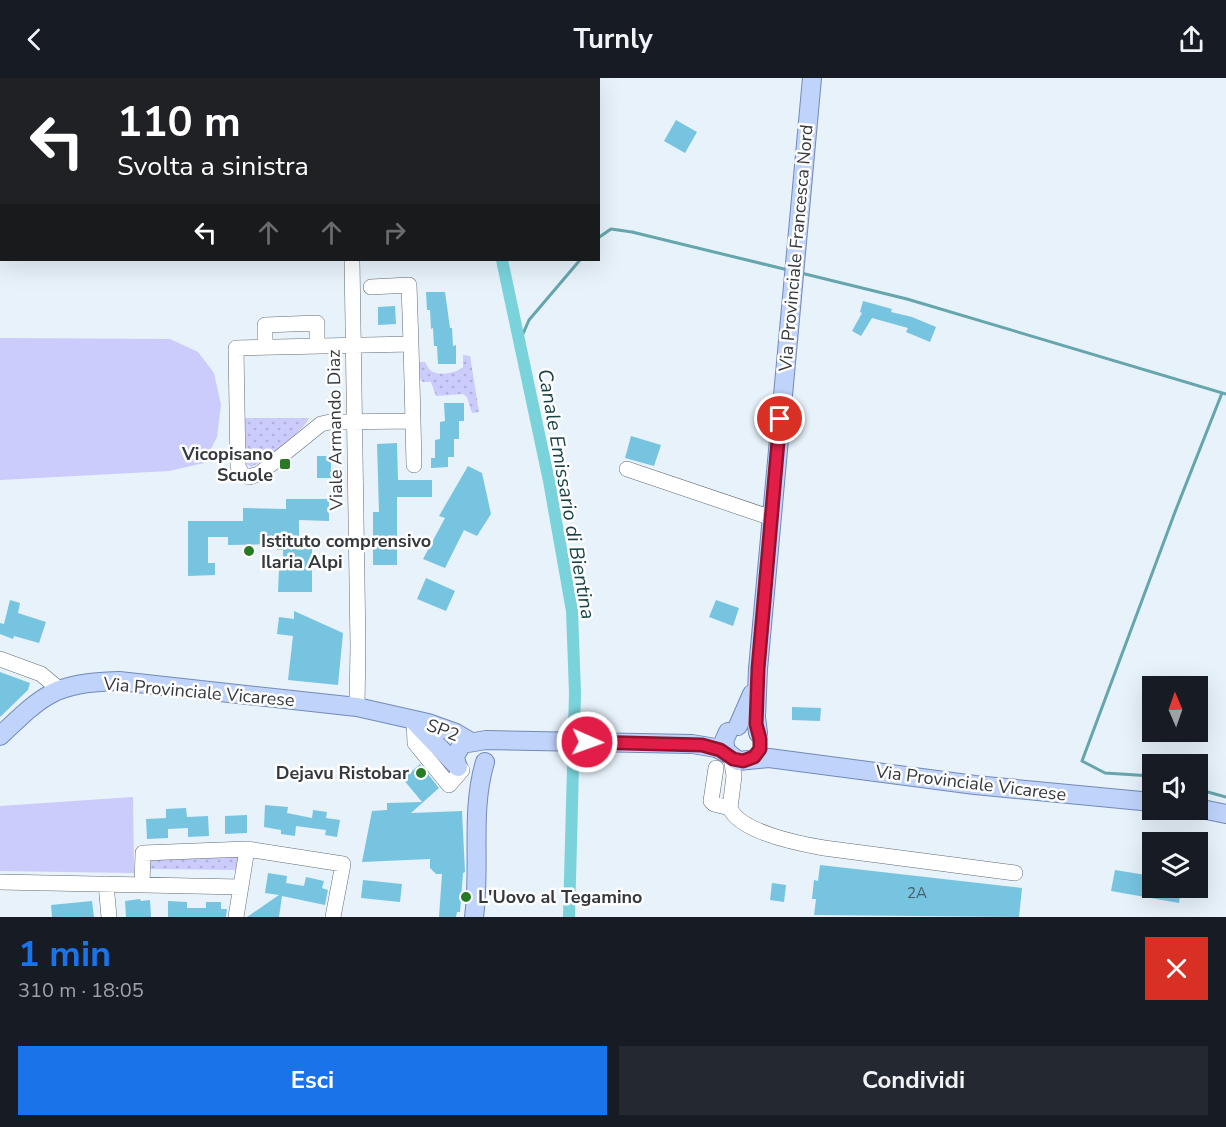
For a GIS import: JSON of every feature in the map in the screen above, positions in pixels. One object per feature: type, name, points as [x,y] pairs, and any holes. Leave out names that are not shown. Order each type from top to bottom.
[{"type":"main road","name":"Via Provinciale Francesca Nord","points":[[758,669],[812,78]]},
{"type":"main road","points":[[758,669],[756,717],[759,737],[758,753],[739,758],[724,741],[751,696],[758,669]]},
{"type":"main road","name":"Via Provinciale Vicarese","points":[[0,736],[35,703],[59,689],[88,682],[135,682],[357,707],[414,721]]},
{"type":"main road","name":"SP2","points":[[414,721],[448,729],[473,742],[510,740]]},
{"type":"main road","name":"SP2","points":[[414,721],[459,768]]},
{"type":"main road","name":"Via Provinciale Vicarese","points":[[693,744],[712,740],[733,729],[749,726],[775,754],[791,761]]},
{"type":"main road","name":"Via Provinciale Vicarese","points":[[510,740],[693,744],[716,748],[739,758],[769,758],[975,785],[1142,801]]},
{"type":"main road","points":[[459,768],[473,773],[480,769],[494,747],[510,740]]},
{"type":"main road","points":[[474,917],[478,880],[477,813],[480,779],[485,760],[483,748],[473,742],[462,744],[456,752],[455,761],[469,784],[477,813]]},
{"type":"main road","points":[[1208,810],[1226,814]]},
{"type":"street","name":"Viale Armando Diaz","points":[[352,261],[357,707]]},
{"type":"street","points":[[371,287],[409,285],[414,465]]},
{"type":"street","points":[[265,347],[265,325],[317,323],[318,346]]},
{"type":"street","points":[[411,344],[236,348],[238,466],[242,474],[249,477],[259,474],[321,424],[413,421]]},
{"type":"street","points":[[627,470],[772,518]]},
{"type":"street","points":[[0,659],[41,674],[59,689]]},
{"type":"street","points":[[739,758],[734,769],[730,808],[741,822],[807,845],[1015,873]]},
{"type":"street","points":[[716,768],[711,801],[730,808]]},
{"type":"street","points":[[236,917],[247,849]]},
{"type":"street","points":[[142,885],[143,853],[247,849],[343,864],[333,917]]},
{"type":"street","points":[[0,882],[241,887]]},
{"type":"street","points":[[105,884],[109,917]]},
{"type":"shaded area","points":[[0,338],[170,339],[198,352],[214,373],[221,405],[217,437],[204,463],[169,471],[0,480]]},
{"type":"shaded area","points":[[463,355],[470,356],[479,412],[472,413],[467,397],[463,394],[436,396],[431,382],[423,382],[420,379],[419,362],[425,362],[433,372],[447,373],[463,367]]},
{"type":"shaded area","points":[[245,418],[309,418],[292,438],[251,467],[246,464]]},
{"type":"shaded area","points":[[133,797],[134,873],[0,871],[0,806]]},
{"type":"shaded area","points":[[240,853],[238,870],[150,869],[151,858]]},
{"type":"building","points":[[676,120],[697,132],[685,153],[664,141]]},
{"type":"building","points":[[426,292],[445,292],[453,346],[456,345],[456,364],[438,364],[430,310],[427,310]]},
{"type":"building","points":[[863,301],[892,309],[891,312],[912,317],[936,327],[930,342],[906,332],[908,328],[872,318],[861,336],[852,331],[862,313],[860,312]]},
{"type":"building","points":[[395,306],[396,324],[378,325],[378,307]]},
{"type":"building","points":[[444,403],[464,403],[464,421],[459,421],[459,439],[454,439],[454,457],[448,457],[448,467],[431,468],[431,458],[435,458],[435,440],[440,439],[440,422],[445,421]]},
{"type":"building","points":[[631,436],[661,445],[654,466],[625,458]]},
{"type":"building","points":[[397,443],[398,480],[432,480],[432,497],[397,497],[397,565],[373,565],[373,512],[379,512],[377,444]]},
{"type":"building","points":[[317,456],[331,456],[331,478],[317,478]]},
{"type":"building","points":[[468,466],[482,473],[491,514],[477,536],[464,530],[445,568],[423,559],[445,518],[439,516]]},
{"type":"building","name":"Istituto comprensivo Ilaria Alpi","points":[[286,499],[329,499],[329,521],[299,520],[299,538],[312,538],[312,592],[278,592],[279,570],[283,570],[283,550],[277,550],[277,544],[228,545],[228,537],[208,537],[208,563],[215,563],[215,575],[188,576],[188,521],[243,521],[243,508],[286,509]]},
{"type":"building","points":[[426,578],[455,591],[446,611],[417,599]]},
{"type":"building","points":[[10,600],[20,603],[18,613],[46,622],[39,643],[14,636],[13,639],[0,634],[0,623],[4,624]]},
{"type":"building","points":[[716,600],[739,608],[733,626],[709,617]]},
{"type":"building","points":[[294,611],[343,633],[338,685],[288,680],[293,636],[277,634],[279,617],[294,619]]},
{"type":"building","points":[[0,672],[30,683],[28,690],[0,717]]},
{"type":"building","points":[[792,707],[821,708],[820,721],[792,720]]},
{"type":"building","points":[[420,764],[439,788],[411,813],[462,811],[465,872],[463,873],[460,912],[457,912],[456,917],[439,917],[442,874],[436,874],[430,868],[430,859],[362,862],[372,811],[387,810],[387,803],[422,802],[403,779]]},
{"type":"building","points":[[265,805],[288,807],[287,813],[312,818],[313,810],[327,812],[326,818],[340,820],[337,837],[325,835],[326,830],[296,826],[295,836],[281,834],[281,830],[264,827]]},
{"type":"building","points":[[186,808],[187,817],[208,816],[209,836],[188,837],[188,828],[168,829],[168,838],[147,839],[146,819],[166,818],[166,809]]},
{"type":"building","points":[[247,815],[247,833],[225,834],[225,816]]},
{"type":"building","points":[[820,865],[1022,888],[1019,917],[814,915],[816,899],[812,899],[814,880],[818,881]]},
{"type":"building","points":[[1115,870],[1142,874],[1142,896],[1111,891]]},
{"type":"building","points":[[268,873],[287,876],[286,883],[304,886],[306,877],[324,881],[322,888],[328,890],[325,905],[282,896],[279,917],[247,917],[279,895],[265,893]]},
{"type":"building","points":[[363,880],[402,884],[400,902],[361,898]]},
{"type":"building","points":[[772,883],[786,885],[784,902],[770,900]]},
{"type":"building","points":[[1151,898],[1180,898],[1179,903]]},
{"type":"building","points":[[140,899],[141,901],[150,900],[151,917],[126,917],[125,901]]},
{"type":"building","points":[[92,901],[94,917],[52,917],[51,905]]},
{"type":"building","points":[[168,901],[187,902],[187,908],[206,908],[206,902],[221,902],[221,909],[227,909],[226,917],[168,917]]},
{"type":"waterway","points":[[600,237],[611,229],[632,232],[788,270]]},
{"type":"waterway","name":"Canale Emissario di Bientina","points":[[502,261],[549,481],[572,611],[575,693],[569,917]]},
{"type":"waterway","points":[[519,343],[529,320],[579,261]]},
{"type":"waterway","points":[[801,273],[907,299],[1226,394]]},
{"type":"waterway","points":[[1142,775],[1105,773],[1082,761],[1222,393]]},
{"type":"waterway","points":[[1208,792],[1226,797]]},
{"type":"place","name":"Vicopisano Scuole","points":[[285,464]]},
{"type":"place","name":"Istituto comprensivo Ilaria Alpi","points":[[249,551]]},
{"type":"place","name":"Dejavu Ristobar","points":[[421,773]]},
{"type":"place","name":"L'Uovo al Tegamino","points":[[466,897]]},
{"type":"route","points":[[587,742],[702,745],[720,750],[738,761],[750,759],[758,753],[761,744],[756,724],[758,669],[780,419]]}]
